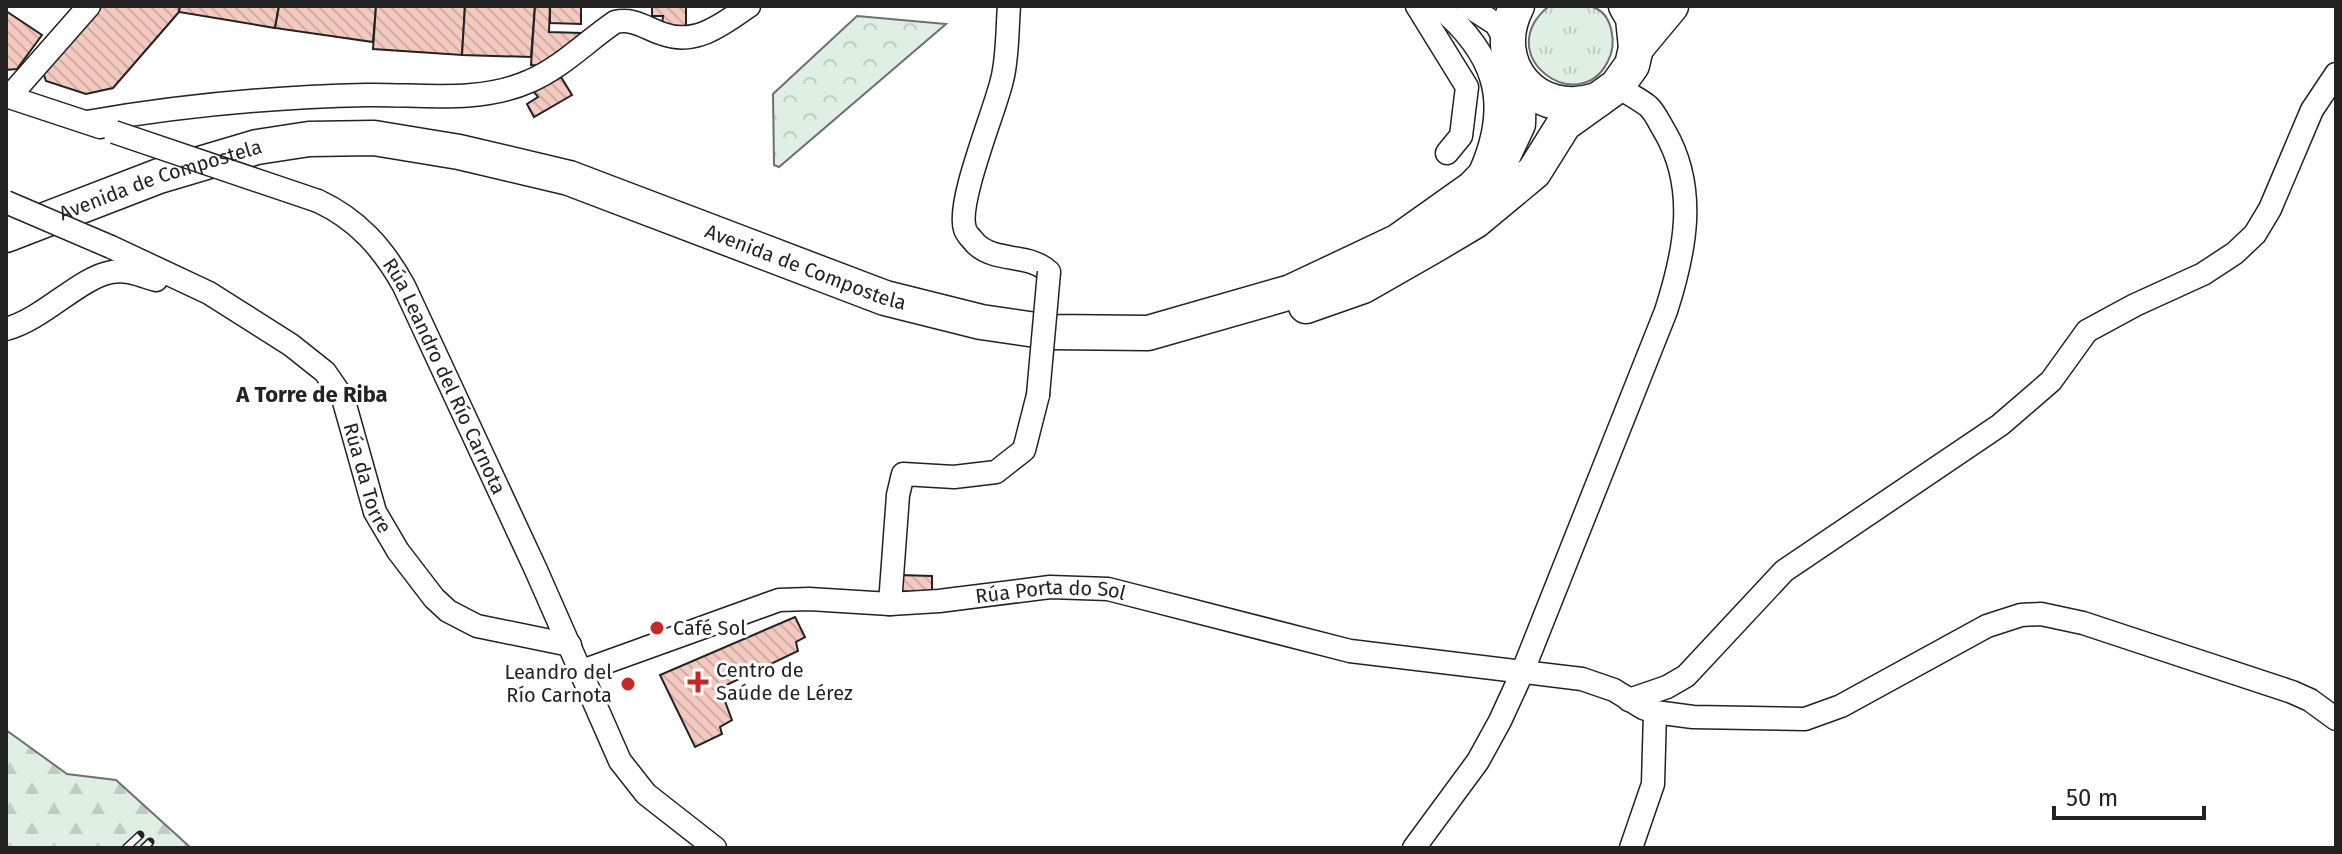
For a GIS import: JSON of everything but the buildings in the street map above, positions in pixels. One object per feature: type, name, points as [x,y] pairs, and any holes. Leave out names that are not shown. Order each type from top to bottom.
[{"type":"highway","points":[[1517,6],[1509,22],[1506,42],[1508,56],[1519,79],[1544,98],[1562,104],[1586,103],[1607,93]]},
{"type":"highway","points":[[1148,333],[1200,328],[1295,310],[1363,286],[1475,221],[1534,172],[1564,124],[1607,93],[1632,65],[1636,48],[1633,18],[1626,6]]},
{"type":"highway","points":[[1636,48],[1671,6]]},
{"type":"highway","name":"Avenida de Compostela","points":[[6,235],[159,176],[257,147],[309,139],[374,138],[459,152],[569,178],[885,298],[981,322],[1050,332],[1148,333],[1291,292],[1397,242],[1473,188],[1502,158],[1518,124],[1519,79]]},
{"type":"street","points":[[8,96],[89,6]]},
{"type":"street","points":[[87,122],[283,100],[366,95],[465,96],[505,90],[549,71],[615,22],[626,20],[641,23],[664,35],[684,38],[718,28],[749,6]]},
{"type":"street","points":[[890,604],[898,495],[903,474],[954,477],[996,472],[1024,450],[1038,395],[1049,272],[1039,263],[1001,255],[979,246],[965,230],[963,210],[984,131],[1002,79],[1009,6]]},
{"type":"street","points":[[1417,6],[1467,87],[1461,136],[1447,153]]},
{"type":"street","points":[[1438,6],[1456,21],[1487,62],[1498,103],[1490,150],[1473,188]]},
{"type":"street","points":[[1468,6],[1496,24],[1506,42]]},
{"type":"street","points":[[1629,700],[1667,687],[1686,676],[1784,571],[2000,425],[2051,381],[2087,331],[2203,274],[2235,253],[2255,234],[2270,209],[2312,110],[2336,74]]},
{"type":"street","points":[[1414,848],[1478,761],[1522,673],[1666,311],[1683,250],[1686,217],[1683,182],[1673,147],[1650,108],[1607,93]]},
{"type":"street","name":"Rúa Leandro del Río Carnota","points":[[8,96],[318,201],[335,209],[364,231],[392,264],[491,471],[582,671],[610,742],[631,778],[663,808],[715,848]]},
{"type":"street","name":"Rúa da Torre","points":[[6,202],[195,286],[291,345],[325,372],[343,398],[375,512],[398,551],[441,605],[477,626],[570,645]]},
{"type":"street","points":[[15,327],[111,272],[133,273],[179,286],[195,286]]},
{"type":"street","name":"Rúa Porta do Sol","points":[[582,671],[779,600],[890,604],[1050,587],[1108,589],[1350,651],[1593,682],[1655,712],[1693,717],[1805,719],[1841,706],[1987,626],[2021,615],[2041,614],[2083,623],[2292,692],[2310,700],[2336,719]]},
{"type":"street","points":[[1631,848],[1653,784],[1655,712]]},
{"type":"green space","points":[[1577,4],[1600,11],[1605,16],[1611,30],[1611,54],[1595,78],[1578,84],[1561,82],[1545,74],[1534,60],[1529,44],[1533,25],[1549,6]]},
{"type":"green space","points":[[857,16],[946,24],[779,167],[774,165],[773,94]]},
{"type":"green space","points":[[6,730],[67,774],[116,780],[191,848],[6,848]]},
{"type":"railway","points":[[126,848],[140,835]]},
{"type":"railway","points":[[144,848],[150,842]]},
{"type":"place","name":"Café Sol","points":[[657,628]]},
{"type":"place","name":"Centro de Saúde de Lérez","points":[[698,682]]},
{"type":"place","name":"Leandro del Río Carnota","points":[[628,684]]},
{"type":"district","name":"A Torre de Riba","points":[[312,394]]}]
